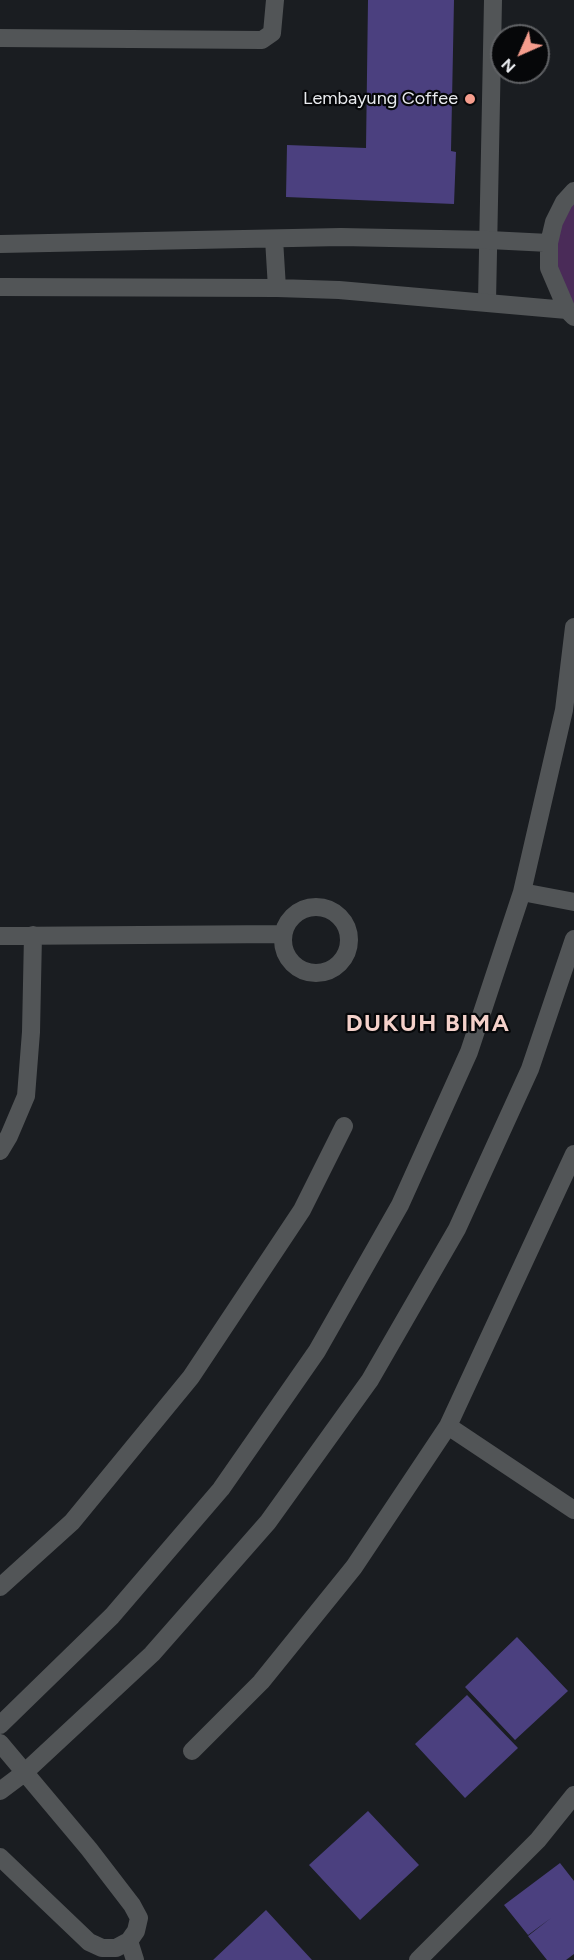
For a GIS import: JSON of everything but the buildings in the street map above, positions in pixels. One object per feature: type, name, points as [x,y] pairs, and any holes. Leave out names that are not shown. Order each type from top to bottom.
[{"type":"street","points":[[0,38],[262,40],[272,33],[276,0]]},
{"type":"street","points":[[487,302],[493,0]]},
{"type":"street","points":[[571,314],[549,268],[549,243],[554,222],[564,202],[574,191]]},
{"type":"street","points":[[0,244],[341,237],[549,243]]},
{"type":"street","points":[[274,239],[277,288]]},
{"type":"street","points":[[0,287],[339,290],[487,302],[571,314]]},
{"type":"street","points":[[0,1725],[112,1616],[221,1489],[317,1351],[400,1205],[469,1052],[522,892],[564,710],[574,627]]},
{"type":"street","points":[[522,892],[574,902]]},
{"type":"street","points":[[0,936],[282,934]]},
{"type":"street","points":[[0,1151],[26,1096],[31,1032],[33,935]]},
{"type":"street","points":[[0,1791],[24,1773],[152,1654],[268,1522],[370,1380],[457,1229],[530,1069],[574,939]]},
{"type":"street","points":[[0,1587],[72,1522],[191,1377],[302,1209],[344,1126]]},
{"type":"street","points":[[192,1751],[261,1682],[354,1567],[448,1426],[574,1154]]},
{"type":"street","points":[[448,1426],[574,1510]]},
{"type":"street","points":[[0,1743],[89,1849],[132,1905],[139,1918],[136,1931],[129,1941],[116,1948],[102,1948],[89,1941],[0,1857]]},
{"type":"street","points":[[421,1959],[538,1840],[574,1795]]},
{"type":"street","points":[[129,1941],[135,1960]]},
{"type":"shaded area","points":[[574,194],[574,317],[549,243]]},
{"type":"place","name":"Lembayung Coffee","points":[[470,99]]},
{"type":"district","name":"DUKUH BIMA","points":[[428,1024]]}]
